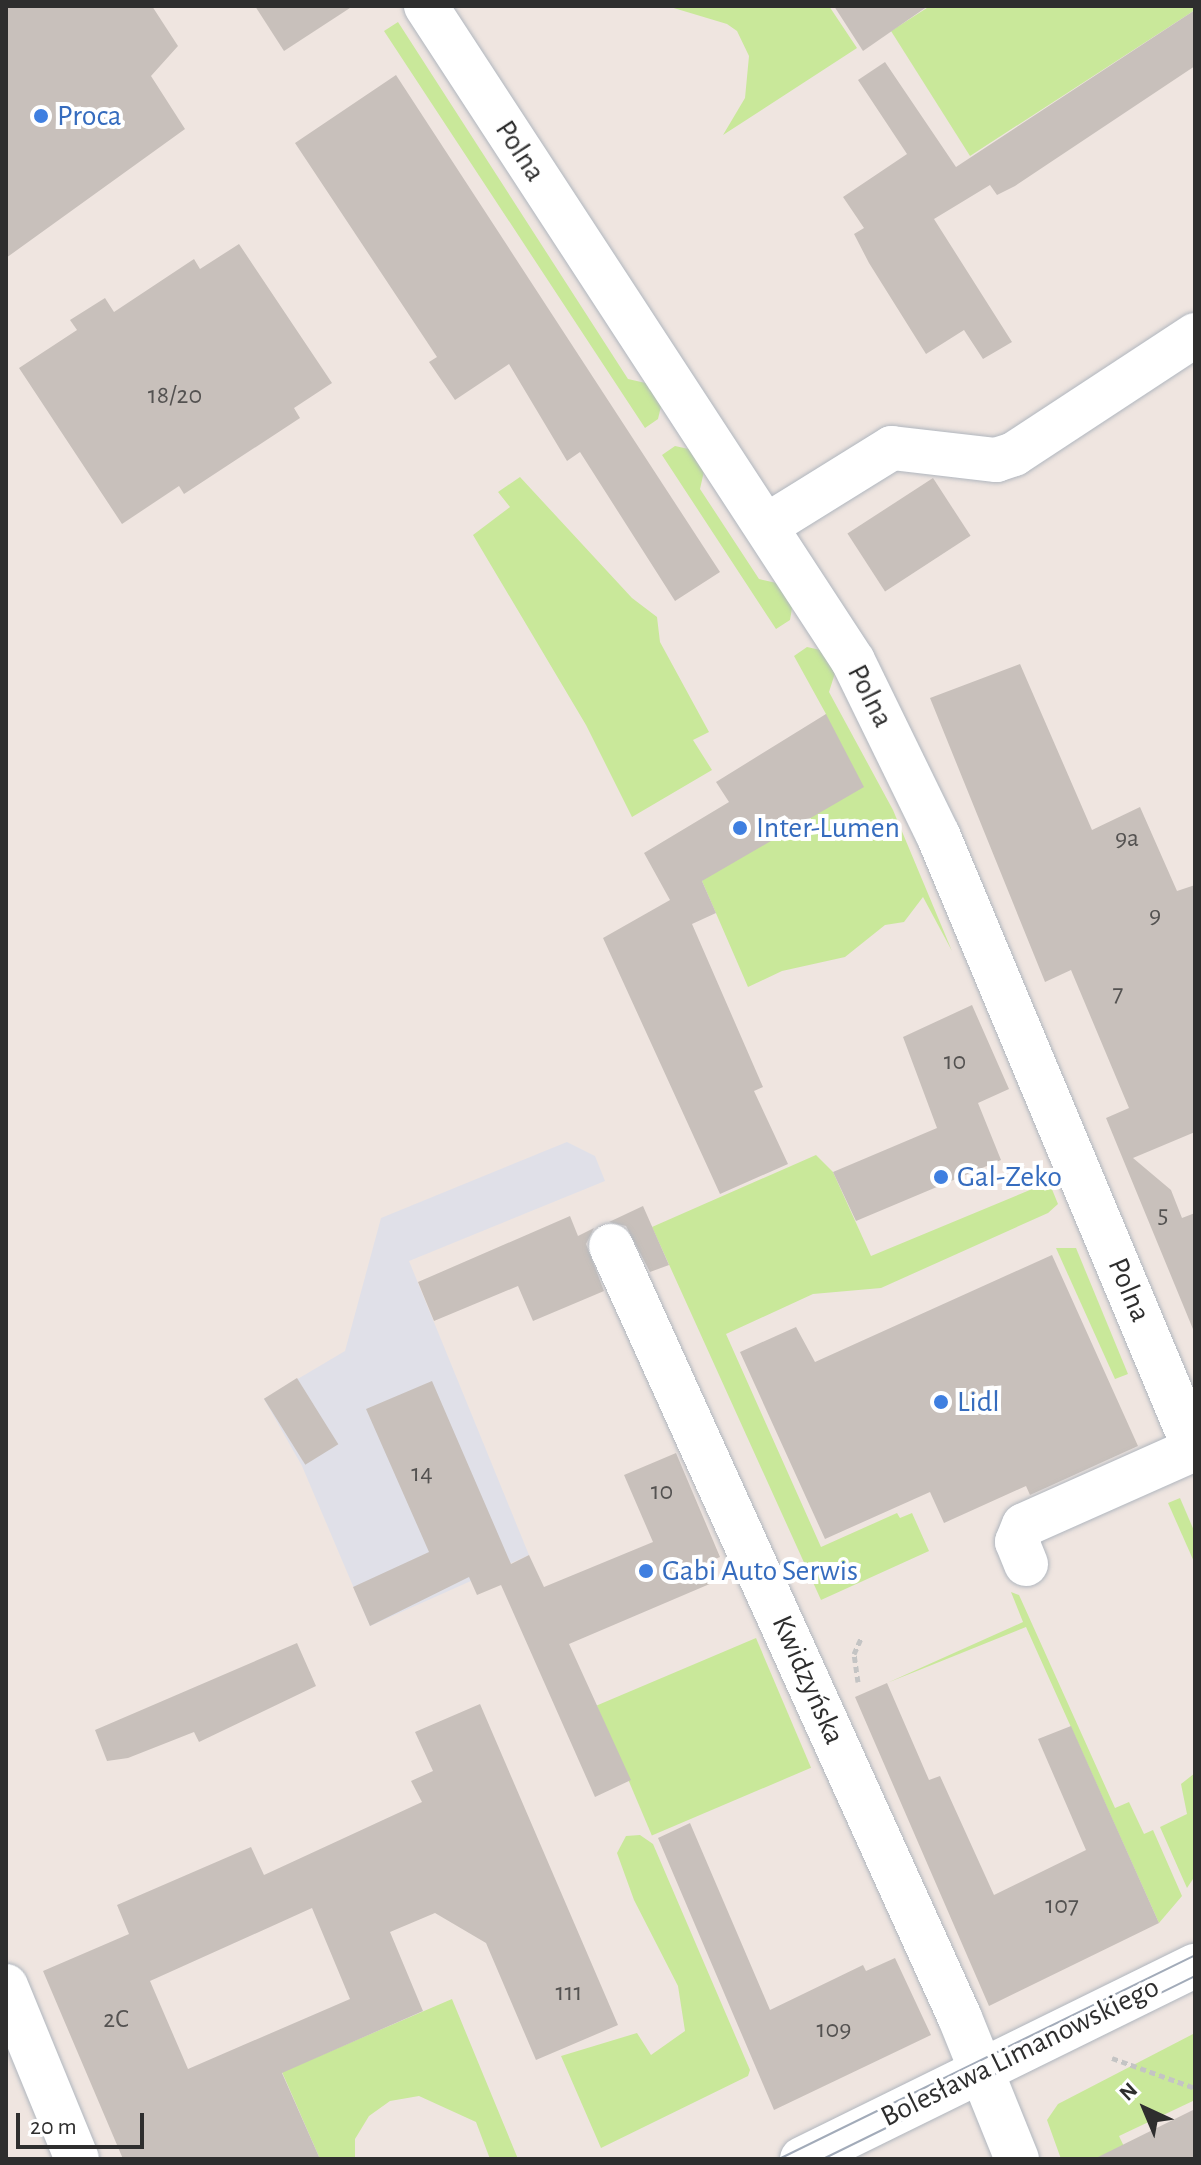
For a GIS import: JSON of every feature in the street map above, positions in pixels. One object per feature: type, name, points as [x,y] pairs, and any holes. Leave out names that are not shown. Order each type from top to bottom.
[{"type":"street","name":"Polna","points":[[426,6],[853,661],[938,835],[1195,1449]]},
{"type":"street","points":[[766,526],[892,448],[996,460],[1014,454],[1195,335]]},
{"type":"street","name":"Kwidzyńska","points":[[611,1246],[982,2072],[1017,2159]]},
{"type":"street","points":[[1026,1564],[1017,1542],[1024,1525],[1195,1449]]},
{"type":"street","name":"Bolesława Limanowskiego","points":[[802,2159],[1195,1966]]},
{"type":"street","points":[[6,1986],[77,2159]]},
{"type":"path","points":[[1112,2058],[1195,2088]]},
{"type":"shaded area","points":[[567,1142],[595,1156],[605,1181],[409,1261],[529,1555],[370,1626],[302,1466],[264,1399],[345,1351],[381,1218]]},
{"type":"green space","points":[[667,6],[829,6],[857,48],[723,135],[745,98],[749,56],[737,31],[727,24]]},
{"type":"green space","points":[[930,6],[1195,6],[1195,10],[970,156],[891,31]]},
{"type":"green space","points":[[398,22],[628,379],[650,384],[662,402],[658,419],[645,428],[384,31]]},
{"type":"green space","points":[[675,446],[693,450],[705,467],[700,489],[759,579],[781,584],[793,602],[790,620],[776,629],[662,455]]},
{"type":"green space","points":[[520,477],[632,598],[657,617],[660,642],[709,732],[693,740],[712,770],[632,817],[586,725],[473,535],[510,507],[498,492]]},
{"type":"green space","points":[[807,647],[825,651],[836,670],[829,692],[893,810],[952,951],[923,897],[904,922],[885,925],[845,957],[782,971],[748,987],[702,881],[826,714],[794,656]]},
{"type":"green space","points":[[816,1155],[833,1172],[871,1256],[1049,1182],[1058,1204],[1048,1213],[881,1288],[813,1294],[726,1334],[821,1547],[897,1513],[900,1518],[912,1513],[929,1551],[821,1600],[652,1227]]},
{"type":"green space","points":[[1056,1248],[1076,1248],[1128,1374],[1115,1379]]},
{"type":"green space","points":[[1180,1498],[1195,1533],[1195,1564],[1168,1503]]},
{"type":"green space","points":[[1011,1592],[1019,1595],[1115,1808],[1129,1802],[1144,1834],[1153,1830],[1182,1896],[1159,1923],[1026,1627],[887,1683],[1023,1622]]},
{"type":"green space","points":[[756,1638],[811,1768],[652,1835],[597,1706]]},
{"type":"green space","points":[[1195,1773],[1195,1876],[1187,1888],[1160,1827],[1187,1814],[1181,1784]]},
{"type":"green space","points":[[640,1835],[653,1844],[750,2070],[748,2076],[601,2148],[561,2056],[637,2033],[651,2055],[685,2031],[678,1986],[634,1900],[617,1853],[626,1836]]},
{"type":"green space","points":[[452,1999],[518,2159],[490,2159],[476,2122],[419,2096],[390,2101],[369,2116],[355,2139],[355,2159],[320,2159],[282,2072]]},
{"type":"green space","points":[[1195,2033],[1195,2100],[1119,2136],[1130,2159],[1061,2159],[1047,2120],[1058,2104]]},
{"type":"building","points":[[6,6],[152,6],[178,46],[151,76],[185,129],[6,258]]},
{"type":"building","points":[[255,6],[353,6],[284,51]]},
{"type":"building","points":[[834,6],[928,6],[863,51]]},
{"type":"building","points":[[1195,10],[1195,66],[1015,186],[997,195],[990,185],[934,219],[1012,342],[983,359],[964,330],[926,354],[869,263],[854,234],[864,228],[843,197],[907,154],[858,80],[885,62],[956,167]]},
{"type":"building","points":[[396,75],[720,572],[675,601],[580,452],[567,461],[509,364],[455,400],[429,362],[437,357],[295,143]]},
{"type":"building","points":[[239,244],[332,383],[294,408],[300,418],[184,494],[179,486],[122,524],[19,368],[77,330],[70,320],[105,298],[114,312],[194,259],[200,269]]},
{"type":"building","points":[[933,478],[971,536],[885,591],[847,534]]},
{"type":"building","points":[[1020,664],[1092,830],[1140,807],[1177,891],[1195,885],[1195,1132],[1133,1158],[1171,1190],[1182,1218],[1195,1213],[1195,1334],[1106,1118],[1129,1108],[1071,970],[1045,982],[930,698]]},
{"type":"building","points":[[826,714],[864,787],[702,881],[716,913],[692,924],[763,1087],[754,1091],[788,1164],[720,1194],[603,938],[670,900],[644,853],[729,802],[716,782]]},
{"type":"building","points":[[972,1005],[1009,1089],[978,1103],[1001,1160],[856,1221],[833,1172],[937,1128],[903,1037]]},
{"type":"building","points":[[643,1206],[669,1265],[650,1272],[626,1226],[609,1222]]},
{"type":"building","points":[[570,1216],[578,1236],[594,1228],[586,1244],[604,1291],[533,1321],[518,1286],[434,1321],[418,1282]]},
{"type":"building","name":"Lidl","points":[[1052,1255],[1138,1446],[1030,1495],[1026,1486],[944,1523],[930,1492],[825,1539],[740,1352],[796,1327],[815,1362]]},
{"type":"building","points":[[297,1378],[338,1444],[305,1465],[264,1399]]},
{"type":"building","points":[[432,1381],[511,1564],[529,1555],[544,1587],[653,1542],[624,1475],[676,1453],[720,1557],[704,1564],[712,1583],[569,1644],[631,1780],[595,1797],[501,1585],[477,1595],[469,1577],[370,1626],[353,1587],[429,1552],[366,1409]]},
{"type":"building","points":[[297,1643],[316,1686],[199,1742],[194,1732],[128,1758],[107,1761],[95,1730]]},
{"type":"building","points":[[887,1683],[929,1780],[940,1776],[994,1895],[1086,1850],[1038,1739],[1071,1726],[1159,1923],[989,2006],[855,1697]]},
{"type":"building","points":[[480,1704],[618,2025],[536,2060],[486,1943],[435,1913],[390,1932],[423,2011],[282,2073],[320,2159],[123,2159],[43,1971],[129,1934],[117,1905],[251,1847],[264,1875],[422,1802],[411,1781],[433,1771],[415,1732]],"holes":[[[312,1908],[350,1999],[188,2069],[150,1981]]]},
{"type":"building","points":[[690,1823],[770,2010],[863,1965],[866,1971],[895,1958],[931,2035],[774,2110],[658,1838]]},
{"type":"building","points":[[1195,2109],[1195,2159],[1094,2159]]},
{"type":"tram line","points":[[779,2159],[1195,1955]]},
{"type":"tram line","points":[[823,2159],[1195,1976]]},
{"type":"place","name":"Proca","points":[[41,116]]},
{"type":"place","name":"Inter-Lumen","points":[[740,828]]},
{"type":"place","name":"Gal-Zeko","points":[[941,1177]]},
{"type":"place","name":"Lidl","points":[[941,1402]]},
{"type":"place","name":"Gabi Auto Serwis","points":[[646,1571]]}]
